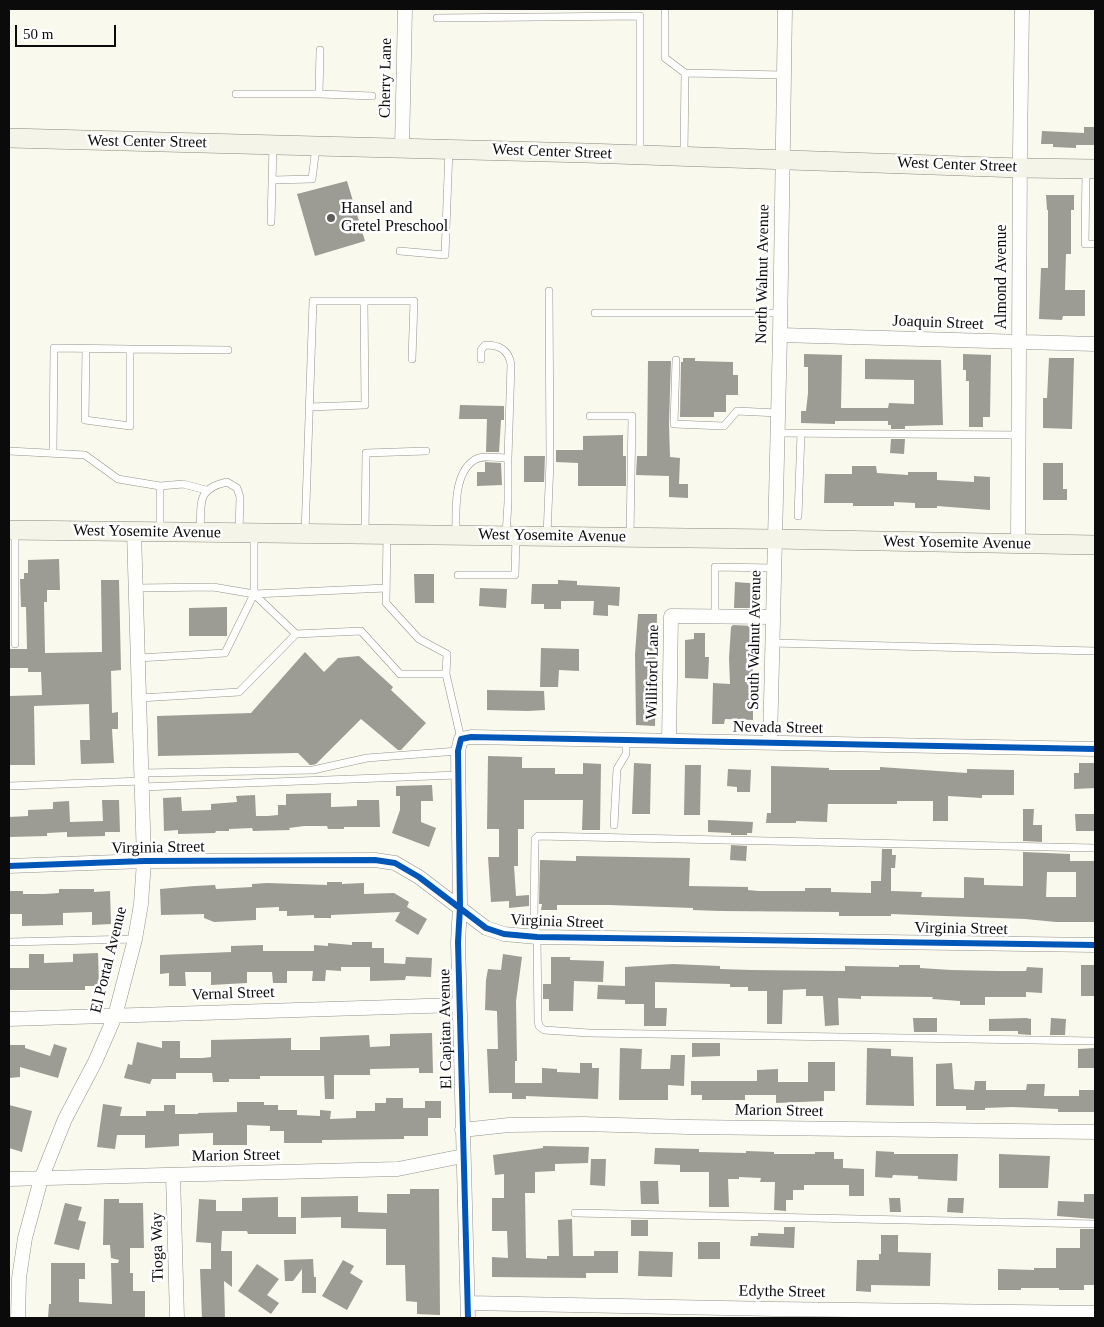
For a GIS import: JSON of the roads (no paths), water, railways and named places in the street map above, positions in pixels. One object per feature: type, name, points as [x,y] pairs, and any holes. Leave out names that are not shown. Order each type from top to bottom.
[{"type":"street","name":"Cherry Lane","points":[[402,148],[405,9]]},
{"type":"street","name":"North Walnut Avenue","points":[[774,539],[780,335],[785,9]]},
{"type":"street","name":"Almond Avenue","points":[[1018,544],[1022,9]]},
{"type":"street","name":"West Center Street","points":[[9,138],[449,149],[1091,169]]},
{"type":"street","name":"Joaquin Street","points":[[780,335],[1095,344]]},
{"type":"street","name":"West Yosemite Avenue","points":[[12,530],[630,537],[1095,545]]},
{"type":"street","name":"El Portal Avenue","points":[[18,1318],[18,1278],[41,1178],[65,1119],[95,1062],[116,1016],[136,939],[144,861],[134,532]]},
{"type":"street","name":"South Walnut Avenue","points":[[770,742],[774,539]]},
{"type":"street","name":"Williford Lane","points":[[669,741],[671,616],[773,617]]},
{"type":"street","name":"Nevada Street","points":[[460,745],[471,737],[1095,749]]},
{"type":"street","name":"El Capitan Avenue","points":[[460,745],[458,775],[460,907],[458,1005],[468,1318]]},
{"type":"street","name":"Virginia Street","points":[[9,866],[144,861],[375,860],[395,863],[419,877],[486,928],[504,934],[536,937],[1095,944]]},
{"type":"street","name":"Vernal Street","points":[[9,1019],[458,1005]]},
{"type":"street","name":"Marion Street","points":[[462,1130],[509,1125],[583,1124],[1095,1132]]},
{"type":"street","name":"Marion Street","points":[[9,1180],[398,1169],[463,1156]]},
{"type":"street","name":"Tioga Way","points":[[173,1175],[177,1318]]},
{"type":"street","name":"Edythe Street","points":[[468,1304],[622,1312],[775,1314],[1095,1313]]},
{"type":"lane","points":[[518,9],[518,17]]},
{"type":"lane","points":[[665,9],[665,58],[685,74],[784,74]]},
{"type":"lane","points":[[437,18],[640,12],[640,155]]},
{"type":"lane","points":[[319,94],[320,50]]},
{"type":"lane","points":[[684,156],[685,74]]},
{"type":"lane","points":[[236,94],[372,96]]},
{"type":"lane","points":[[271,222],[273,145]]},
{"type":"lane","points":[[272,180],[312,179],[316,146]]},
{"type":"lane","points":[[400,251],[445,255],[449,149]]},
{"type":"lane","points":[[1091,169],[1085,244],[1095,244]]},
{"type":"lane","points":[[547,536],[550,461],[549,291]]},
{"type":"lane","points":[[305,534],[313,301],[414,301],[412,359]]},
{"type":"lane","points":[[309,407],[365,405],[364,301]]},
{"type":"lane","points":[[594,312],[780,313]]},
{"type":"lane","points":[[458,575],[515,575],[508,502],[511,364],[510,358],[502,347],[485,345],[482,350],[481,359]]},
{"type":"lane","points":[[53,453],[54,348],[228,350]]},
{"type":"lane","points":[[86,348],[85,420],[130,426],[130,349]]},
{"type":"lane","points":[[676,360],[674,424],[724,426],[737,412],[778,413]]},
{"type":"lane","points":[[590,416],[632,416],[630,537]]},
{"type":"lane","points":[[777,433],[1019,436]]},
{"type":"lane","points":[[798,516],[801,433]]},
{"type":"lane","points":[[9,451],[85,455],[118,479],[160,486],[183,484],[206,490]]},
{"type":"lane","points":[[365,534],[366,453],[426,452]]},
{"type":"lane","points":[[456,535],[459,485],[467,468],[473,460],[480,458],[508,458]]},
{"type":"lane","points":[[138,658],[225,653],[254,594],[246,533],[237,488],[228,482],[216,484],[206,490],[202,499],[200,532]]},
{"type":"lane","points":[[160,486],[160,532]]},
{"type":"lane","points":[[12,530],[15,644]]},
{"type":"lane","points":[[9,786],[313,770],[367,758],[460,745],[446,674],[447,654],[419,639],[386,603],[387,534]]},
{"type":"lane","points":[[715,616],[715,567],[774,568]]},
{"type":"lane","points":[[136,588],[213,587],[254,594],[386,588]]},
{"type":"lane","points":[[254,594],[296,634]]},
{"type":"lane","points":[[140,698],[239,692],[296,634],[361,632],[400,674],[446,674]]},
{"type":"lane","points":[[772,643],[1095,651]]},
{"type":"lane","points":[[614,825],[617,769],[626,754],[626,740]]},
{"type":"lane","points":[[142,780],[458,775]]},
{"type":"lane","points":[[1095,848],[538,836],[535,839],[534,915],[538,1021],[539,1026],[544,1030],[589,1033],[1095,1041]]},
{"type":"lane","points":[[9,942],[136,939]]},
{"type":"lane","points":[[574,1213],[1095,1224]]},
{"type":"place","name":"Hansel and Gretel Preschool","points":[[331,218]]}]
